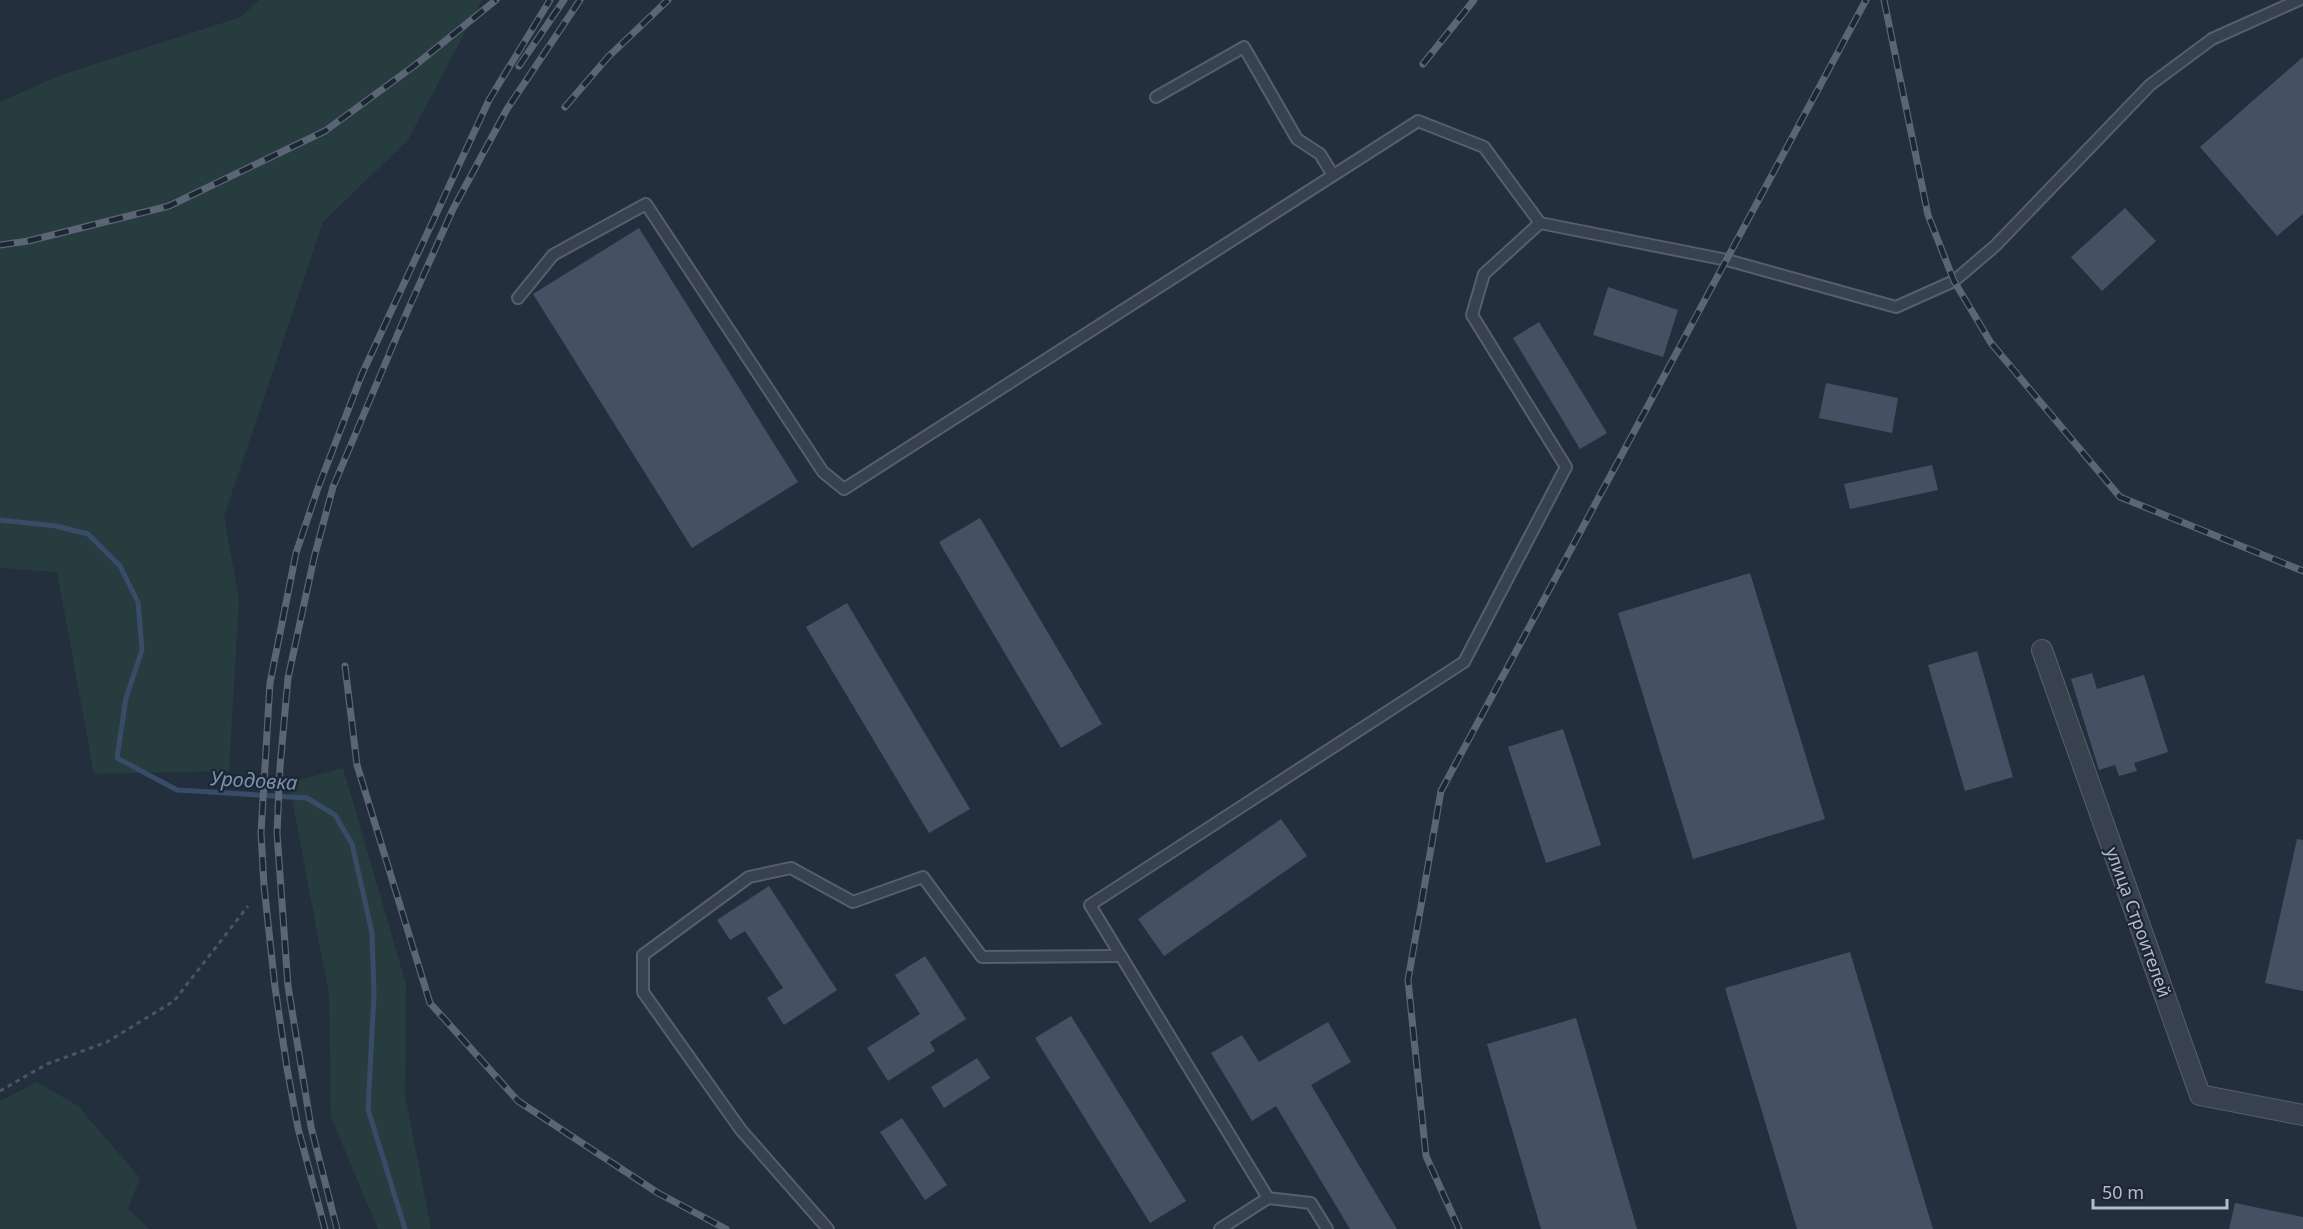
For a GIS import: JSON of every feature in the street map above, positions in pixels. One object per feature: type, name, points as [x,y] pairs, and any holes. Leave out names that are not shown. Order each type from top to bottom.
[{"type":"street","name":"улица Строителей","points":[[2042,650],[2200,1095],[2303,1115]]},
{"type":"lane","points":[[518,298],[554,255],[646,204],[823,472],[844,489],[1418,121],[1484,147],[1540,223],[1727,260],[1896,307],[1954,281],[1987,253],[2150,85],[2212,39],[2299,0]]},
{"type":"lane","points":[[1156,97],[1244,47],[1297,139],[1320,154],[1334,176]]},
{"type":"lane","points":[[1268,1198],[1090,904],[1464,662],[1566,467],[1472,315],[1484,274],[1540,223]]},
{"type":"lane","points":[[828,1229],[741,1130],[643,992],[644,955],[749,877],[791,868],[853,902],[923,877],[982,957],[1121,956]]},
{"type":"lane","points":[[1220,1229],[1268,1198],[1311,1203],[1327,1229]]},
{"type":"path","points":[[0,1091],[47,1064],[107,1042],[174,1001],[248,906]]},
{"type":"green space","points":[[259,0],[482,0],[408,140],[323,222],[224,516],[239,599],[229,771],[94,774],[57,572],[0,568],[0,102],[58,76],[241,17]]},
{"type":"green space","points":[[343,768],[406,984],[405,1095],[431,1229],[378,1229],[331,1117],[329,995],[289,783]]},
{"type":"green space","points":[[37,1082],[78,1106],[140,1178],[128,1209],[149,1229],[0,1229],[0,1101]]},
{"type":"building","points":[[2303,57],[2303,214],[2277,236],[2200,147]]},
{"type":"building","points":[[2125,208],[2156,241],[2102,291],[2071,257]]},
{"type":"building","points":[[639,228],[798,482],[692,548],[533,294]]},
{"type":"building","points":[[1608,287],[1678,310],[1663,357],[1593,335]]},
{"type":"building","points":[[1539,322],[1607,433],[1580,449],[1513,338]]},
{"type":"building","points":[[1826,383],[1898,398],[1892,433],[1819,418]]},
{"type":"building","points":[[1932,465],[1938,490],[1850,509],[1844,484]]},
{"type":"building","points":[[980,518],[1102,724],[1061,748],[939,542]]},
{"type":"building","points":[[1750,573],[1825,819],[1693,859],[1618,613]]},
{"type":"building","points":[[847,603],[970,809],[929,833],[806,627]]},
{"type":"building","points":[[1977,651],[2013,777],[1965,791],[1928,665]]},
{"type":"building","points":[[2092,673],[2097,689],[2144,675],[2168,752],[2134,763],[2137,771],[2119,776],[2115,765],[2099,770],[2071,679]]},
{"type":"building","points":[[1563,729],[1601,845],[1546,863],[1508,747]]},
{"type":"building","points":[[1281,819],[1307,856],[1164,956],[1138,919]]},
{"type":"building","points":[[2297,839],[2303,840],[2303,991],[2265,983]]},
{"type":"building","points":[[769,886],[837,990],[784,1025],[767,998],[783,988],[745,931],[730,940],[717,920]]},
{"type":"building","points":[[1850,952],[1933,1229],[1797,1229],[1725,988]]},
{"type":"building","points":[[925,956],[966,1019],[930,1042],[935,1051],[888,1081],[867,1048],[920,1014],[895,975]]},
{"type":"building","points":[[1071,1016],[1186,1201],[1150,1223],[1035,1038]]},
{"type":"building","points":[[1576,1018],[1637,1229],[1541,1229],[1487,1044]]},
{"type":"building","points":[[1328,1022],[1351,1062],[1311,1085],[1397,1229],[1350,1229],[1276,1106],[1252,1121],[1211,1053],[1242,1035],[1259,1062]]},
{"type":"building","points":[[977,1058],[990,1078],[944,1108],[931,1087]]},
{"type":"building","points":[[902,1118],[947,1185],[925,1200],[880,1132]]},
{"type":"building","points":[[2235,1203],[2303,1217],[2303,1229],[2229,1229]]},
{"type":"waterway","name":"Уродовка","points":[[0,520],[56,526],[88,534],[120,566],[138,602],[142,650],[126,698],[117,758],[177,790],[307,798],[335,815],[352,844],[372,933],[374,995],[368,1109],[405,1229]]},
{"type":"railway","points":[[0,245],[28,241],[169,206],[325,131],[414,66],[496,0]]},
{"type":"railway","points":[[325,1229],[298,1128],[287,1068],[264,886],[261,833],[270,683],[296,553],[318,488],[362,374],[489,100],[550,0]]},
{"type":"railway","points":[[519,66],[564,0]]},
{"type":"railway","points":[[337,1229],[311,1127],[288,986],[277,833],[288,678],[314,558],[333,487],[407,312],[453,209],[507,109],[580,0]]},
{"type":"railway","points":[[565,107],[608,57],[668,0]]},
{"type":"railway","points":[[1423,64],[1474,0]]},
{"type":"railway","points":[[1459,1229],[1426,1156],[1408,980],[1441,791],[1866,0]]},
{"type":"railway","points":[[1884,0],[1928,215],[1954,281],[1991,343],[2120,497],[2303,571]]},
{"type":"railway","points":[[345,666],[357,765],[430,1003],[518,1101],[658,1193],[726,1229]]}]
